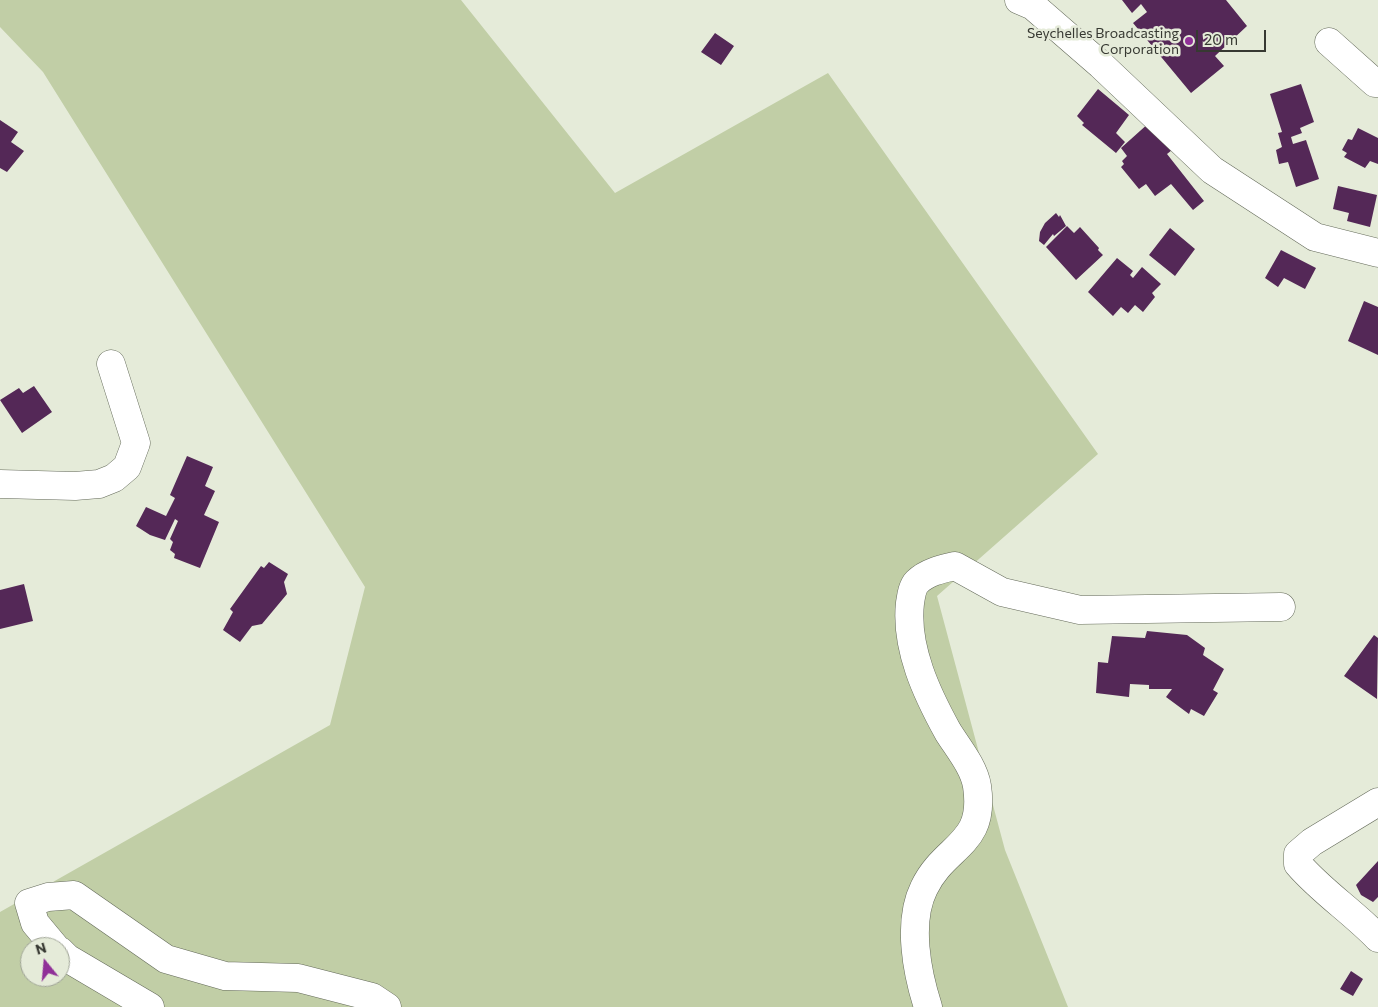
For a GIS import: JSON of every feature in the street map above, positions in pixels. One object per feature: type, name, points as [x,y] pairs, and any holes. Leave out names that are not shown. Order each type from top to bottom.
[{"type":"street","points":[[1019,0],[1033,6],[1101,65],[1212,170],[1315,237],[1378,253]]},
{"type":"street","points":[[1329,42],[1375,83],[1378,83]]},
{"type":"street","points":[[0,484],[75,486],[99,484],[114,478],[127,467],[136,444],[111,364]]},
{"type":"street","points":[[928,1007],[922,988],[915,947],[917,910],[924,888],[941,864],[966,840],[975,825],[979,806],[976,783],[931,697],[914,656],[908,619],[911,597],[916,583],[938,570],[955,566],[1002,592],[1080,610],[1281,607]]},
{"type":"street","points":[[1378,802],[1312,842],[1298,854],[1298,864],[1309,877],[1378,938]]},
{"type":"street","points":[[47,937],[35,923],[29,904],[48,897],[74,895],[166,959],[225,976],[298,978],[372,997],[387,1007]]},
{"type":"street","points":[[70,960],[150,1007]]},
{"type":"green space","points":[[0,0],[461,0],[615,193],[828,73],[1098,454],[937,596],[1005,850],[1068,1007],[0,1007],[0,912],[330,725],[365,587],[43,72],[0,27]]},
{"type":"building","name":"Seychelles Broadcasting Corporation","points":[[1122,0],[1226,0],[1247,26],[1215,56],[1224,66],[1191,93],[1133,23],[1147,12],[1141,4],[1132,13]]},
{"type":"building","points":[[715,33],[734,46],[721,65],[701,52]]},
{"type":"building","points":[[1301,84],[1314,122],[1300,128],[1302,133],[1291,137],[1293,144],[1306,140],[1319,179],[1296,187],[1288,162],[1279,164],[1276,150],[1282,147],[1278,133],[1282,132],[1270,94]]},
{"type":"building","points":[[1098,89],[1129,115],[1116,133],[1125,142],[1116,153],[1082,125],[1084,123],[1077,116]]},
{"type":"building","points":[[0,120],[18,132],[11,142],[24,151],[7,172],[0,168]]},
{"type":"building","points":[[1150,122],[1172,150],[1167,154],[1204,201],[1193,210],[1171,184],[1155,196],[1146,184],[1139,189],[1121,167],[1124,164],[1122,161],[1127,156],[1121,148]]},
{"type":"building","points":[[1358,128],[1378,138],[1378,164],[1370,161],[1365,168],[1344,157],[1347,153],[1342,150],[1348,139],[1352,140]]},
{"type":"building","points":[[1338,186],[1377,195],[1370,227],[1347,221],[1349,213],[1333,209]]},
{"type":"building","points":[[1056,213],[1059,217],[1060,215],[1066,226],[1054,236],[1053,234],[1044,245],[1039,241],[1040,232],[1045,223]]},
{"type":"building","points":[[1067,226],[1074,233],[1080,227],[1103,255],[1076,280],[1046,247]]},
{"type":"building","points":[[1170,228],[1195,249],[1175,276],[1149,255]]},
{"type":"building","points":[[1281,250],[1316,268],[1305,289],[1284,278],[1278,287],[1265,278]]},
{"type":"building","points":[[1117,258],[1133,271],[1130,275],[1133,278],[1142,267],[1161,284],[1152,293],[1155,297],[1143,312],[1135,305],[1128,313],[1121,307],[1113,316],[1088,292]]},
{"type":"building","points":[[1364,301],[1378,307],[1378,355],[1348,341]]},
{"type":"building","points":[[34,386],[52,412],[22,433],[0,400],[19,388],[23,393]]},
{"type":"building","points":[[187,456],[213,467],[205,486],[215,491],[204,515],[219,522],[200,568],[174,558],[175,554],[170,550],[173,542],[170,539],[178,521],[175,519],[165,540],[150,535],[136,526],[146,507],[166,516],[175,498],[170,495]]},
{"type":"building","points":[[269,562],[288,574],[284,582],[287,594],[262,624],[252,626],[240,642],[223,630],[233,612],[230,609],[261,566],[264,568]]},
{"type":"building","points":[[24,584],[33,621],[0,629],[0,590]]},
{"type":"building","points":[[1147,631],[1187,635],[1205,648],[1203,655],[1224,669],[1213,690],[1218,693],[1204,716],[1191,709],[1189,714],[1166,697],[1172,689],[1149,689],[1149,685],[1130,684],[1129,697],[1096,693],[1098,662],[1108,663],[1112,636],[1145,638]]},
{"type":"building","points":[[1374,635],[1378,638],[1377,699],[1344,676]]},
{"type":"building","points":[[1378,861],[1378,897],[1373,902],[1361,895],[1356,885]]},
{"type":"building","points":[[1351,971],[1363,979],[1353,996],[1340,989]]},
{"type":"place","name":"Seychelles Broadcasting Corporation","points":[[1189,41]]}]
